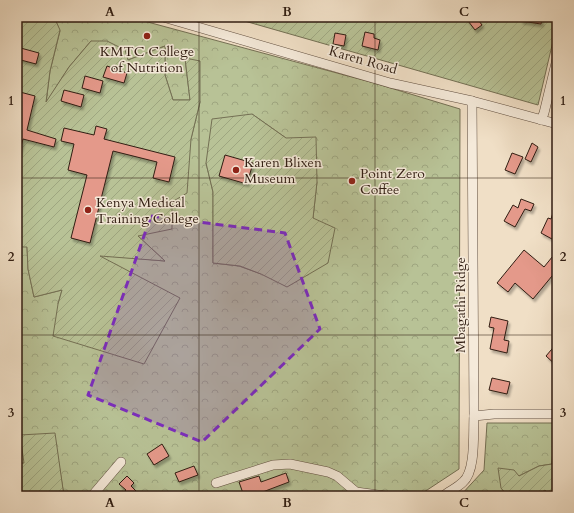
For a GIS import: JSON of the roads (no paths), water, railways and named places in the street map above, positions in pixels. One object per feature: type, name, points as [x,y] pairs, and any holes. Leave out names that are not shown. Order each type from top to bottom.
[{"type":"street","name":"Karen Road","points":[[163,17],[390,83],[472,101],[557,124]]},
{"type":"street","points":[[541,120],[557,59]]},
{"type":"street","name":"Mbagathi Ridge","points":[[443,496],[464,482],[472,462],[474,416],[472,101]]},
{"type":"street","points":[[474,416],[494,414],[557,414]]},
{"type":"street","points":[[92,496],[121,462]]},
{"type":"street","points":[[216,483],[273,465],[290,464],[328,472],[337,476],[356,492],[385,496]]},
{"type":"place","name":"KMTC College of Nutrition","points":[[147,36]]},
{"type":"place","name":"Karen Blixen Museum","points":[[236,170]]},
{"type":"place","name":"Point Zero Coffee","points":[[352,181]]},
{"type":"place","name":"Kenya Medical Training College","points":[[88,210]]}]
